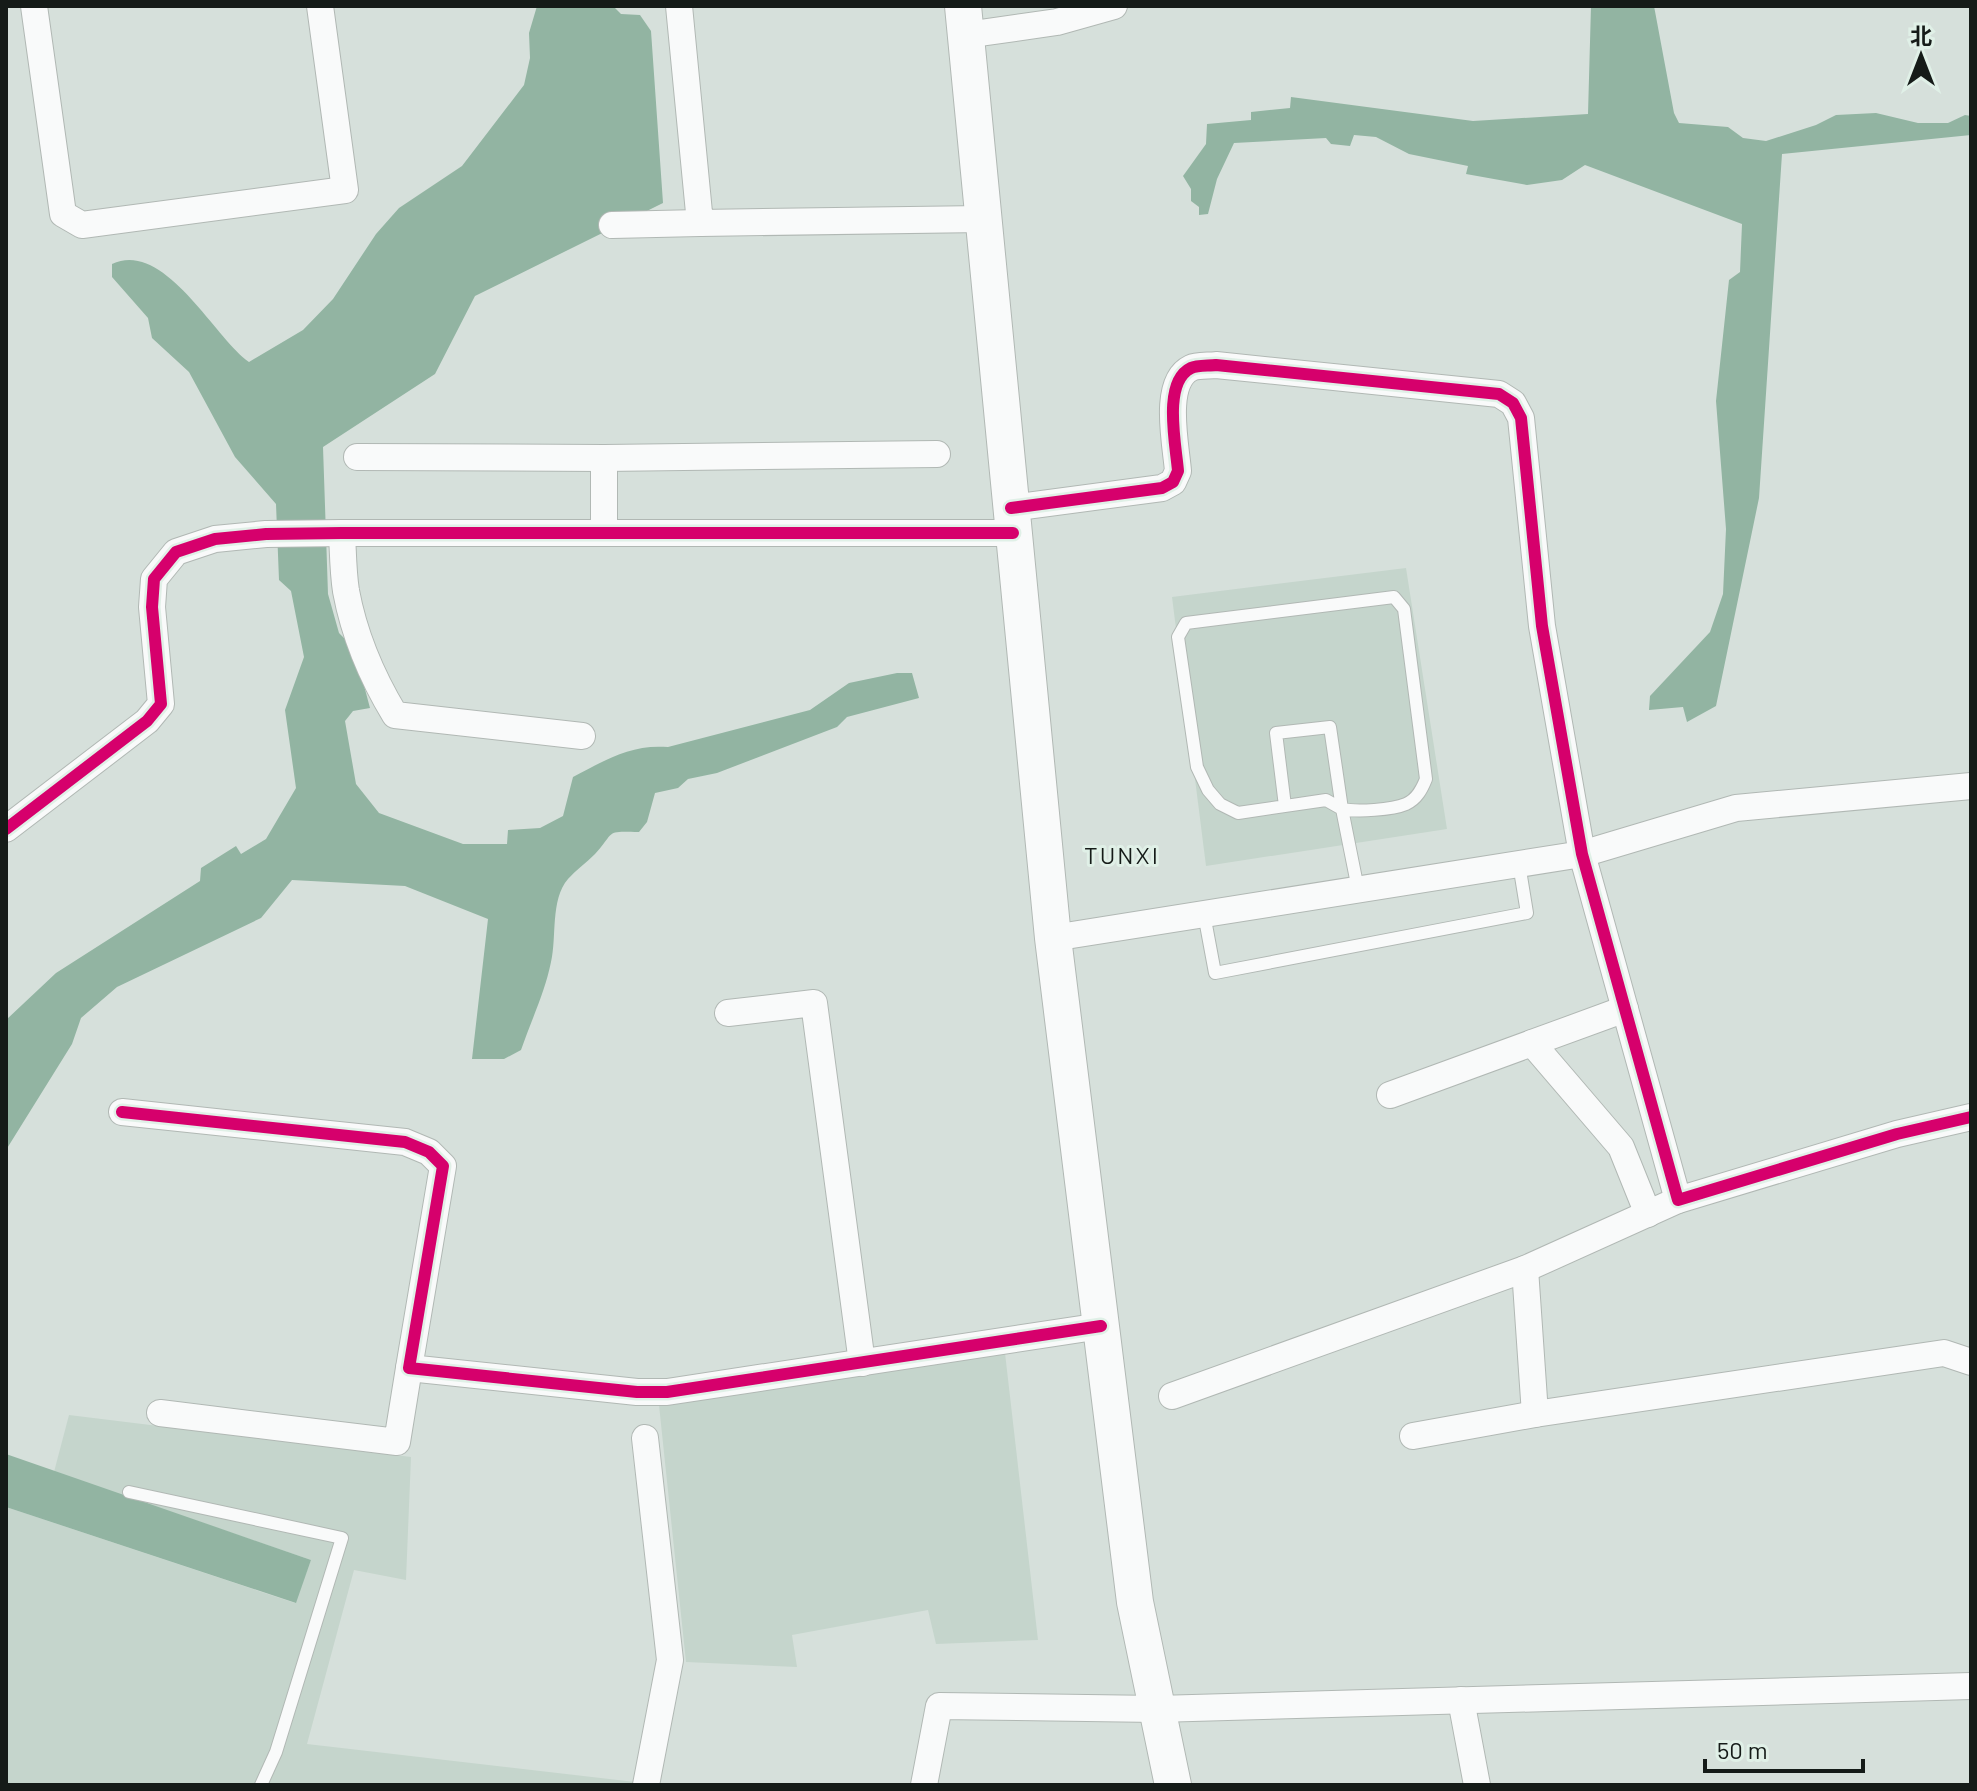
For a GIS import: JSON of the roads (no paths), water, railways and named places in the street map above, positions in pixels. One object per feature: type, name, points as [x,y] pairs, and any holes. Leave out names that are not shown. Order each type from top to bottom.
[{"type":"main road","points":[[965,21],[1053,938],[1135,1602],[1173,1785]]},
{"type":"street","points":[[34,6],[63,214],[82,225],[345,190],[320,6]]},
{"type":"street","points":[[679,6],[700,223]]},
{"type":"street","points":[[965,21],[1057,22],[1114,6]]},
{"type":"street","points":[[612,225],[983,219]]},
{"type":"street","points":[[6,829],[147,721],[161,704],[152,607],[154,579],[176,552],[215,539],[266,534],[604,533],[1012,520],[1162,488],[1173,482],[1178,471],[1172,396],[1179,378],[1191,368],[1216,365],[1499,394],[1513,403],[1521,418],[1542,626],[1582,854],[1678,1200]]},
{"type":"street","points":[[357,457],[937,454]]},
{"type":"street","points":[[604,458],[604,533]]},
{"type":"street","points":[[335,534],[346,590],[362,646],[379,688],[395,715],[582,736]]},
{"type":"street","points":[[1053,938],[1582,854],[1736,808],[1971,786]]},
{"type":"street","points":[[728,1013],[814,1003],[862,1363]]},
{"type":"street","points":[[1390,1095],[1625,1009]]},
{"type":"street","points":[[1532,1043],[1621,1147],[1648,1214]]},
{"type":"street","points":[[122,1112],[405,1142],[429,1152],[443,1166],[397,1442],[160,1413]]},
{"type":"street","points":[[1172,1396],[1525,1269],[1678,1200],[1897,1134],[1971,1117]]},
{"type":"street","points":[[1525,1269],[1535,1414]]},
{"type":"street","points":[[409,1368],[637,1392],[667,1392],[1101,1326]]},
{"type":"street","points":[[1413,1436],[1535,1414],[1944,1353],[1971,1362]]},
{"type":"street","points":[[645,1438],[670,1660],[646,1785]]},
{"type":"street","points":[[924,1785],[939,1706],[1157,1709],[1971,1686]]},
{"type":"street","points":[[1461,1700],[1477,1785]]},
{"type":"lane","points":[[1394,597],[1404,609],[1426,779],[1420,793],[1406,804],[1355,811],[1342,809],[1326,800],[1238,813],[1220,804],[1208,790],[1197,767],[1178,637],[1186,623],[1394,597]]},
{"type":"lane","points":[[1285,806],[1276,733],[1330,727],[1358,889]]},
{"type":"lane","points":[[1204,914],[1215,973],[1527,913],[1519,864]]},
{"type":"lane","points":[[129,1492],[342,1538],[276,1752],[261,1785]]},
{"type":"district","name":"TUNXI","points":[[1122,854]]}]
